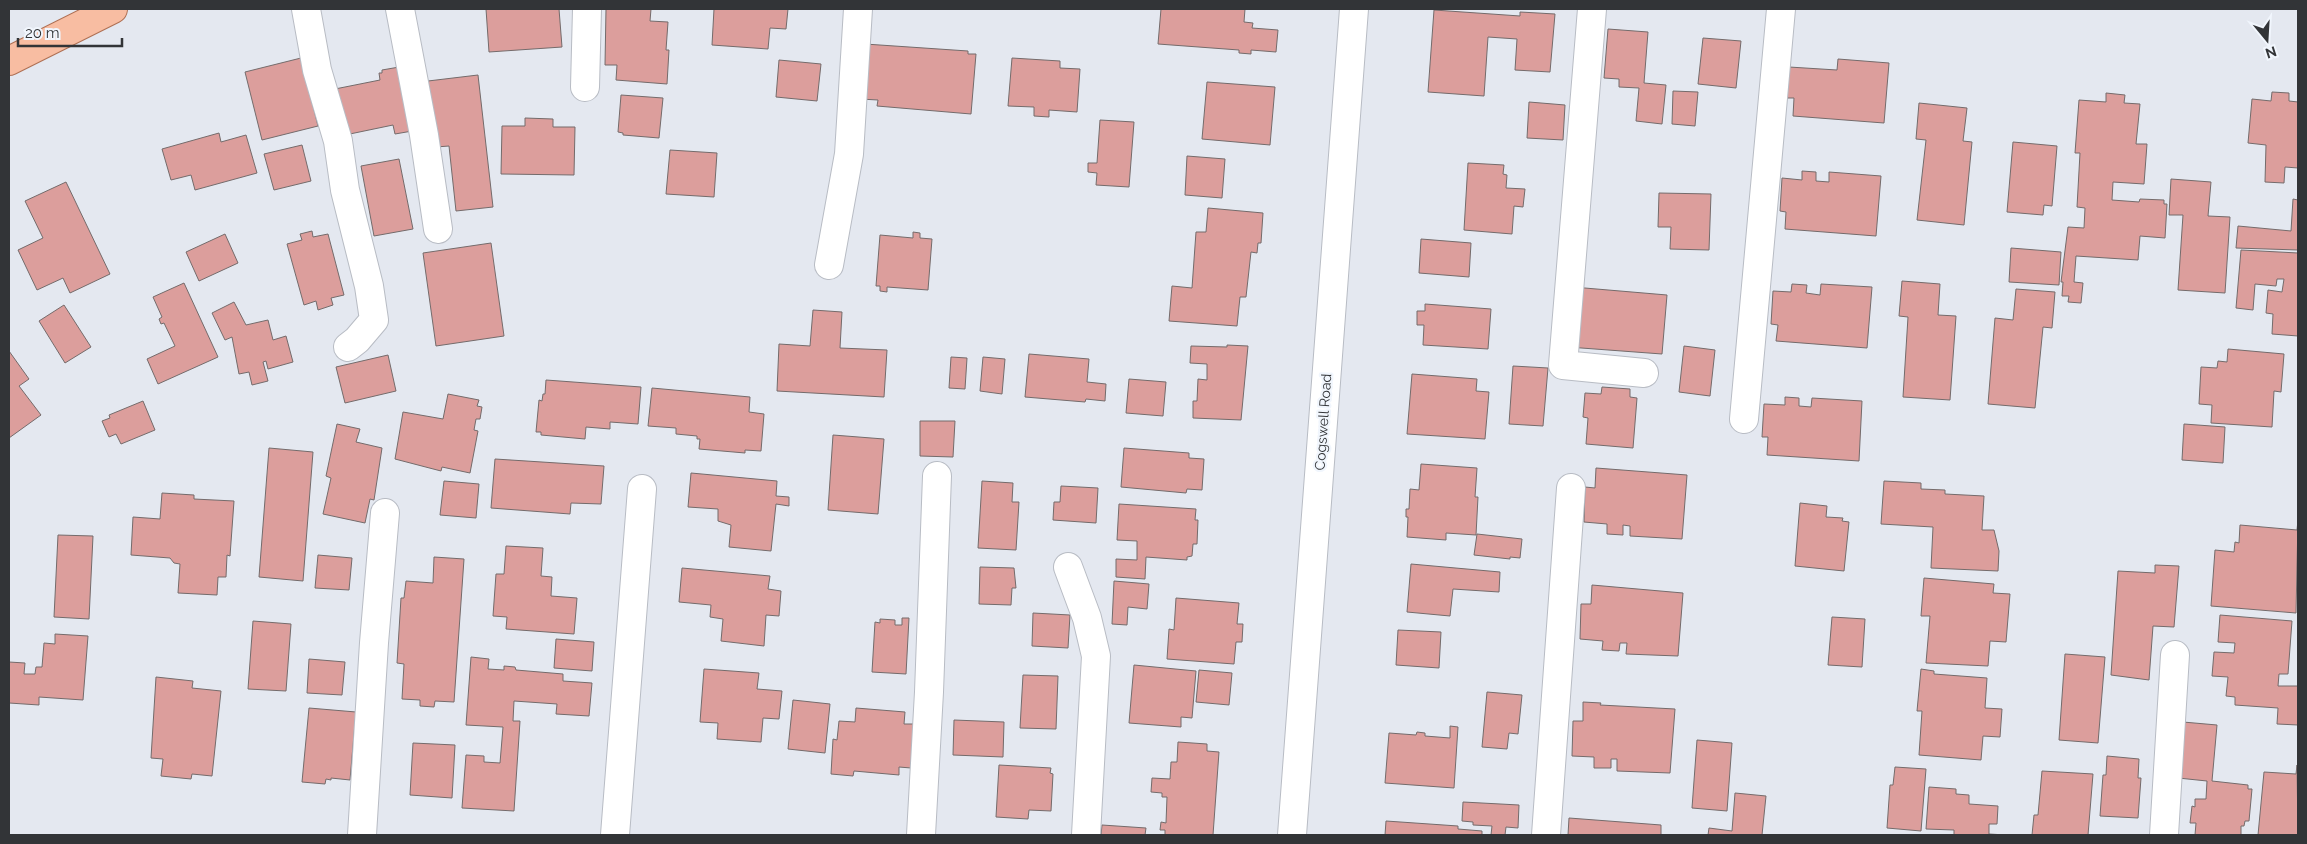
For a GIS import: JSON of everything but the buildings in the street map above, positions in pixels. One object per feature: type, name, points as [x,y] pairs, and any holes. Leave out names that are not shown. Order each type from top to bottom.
[{"type":"main road","points":[[9,61],[114,9]]},
{"type":"street","points":[[306,9],[317,70],[338,141],[345,190],[369,286],[374,320],[357,340],[348,347]]},
{"type":"street","points":[[400,9],[424,136],[438,229]]},
{"type":"street","points":[[585,87],[587,9]]},
{"type":"street","points":[[829,265],[849,154],[858,9]]},
{"type":"street","name":"Cogswell Road","points":[[1292,835],[1354,9]]},
{"type":"street","points":[[1592,9],[1563,365],[1644,373]]},
{"type":"street","points":[[1744,419],[1781,9]]},
{"type":"street","points":[[920,835],[929,692],[936,476]]},
{"type":"street","points":[[1546,835],[1572,488]]},
{"type":"street","points":[[615,835],[642,489]]},
{"type":"street","points":[[362,835],[374,643],[385,513]]},
{"type":"street","points":[[1068,567],[1087,618],[1096,656],[1086,835]]},
{"type":"street","points":[[2164,835],[2175,655]]}]
